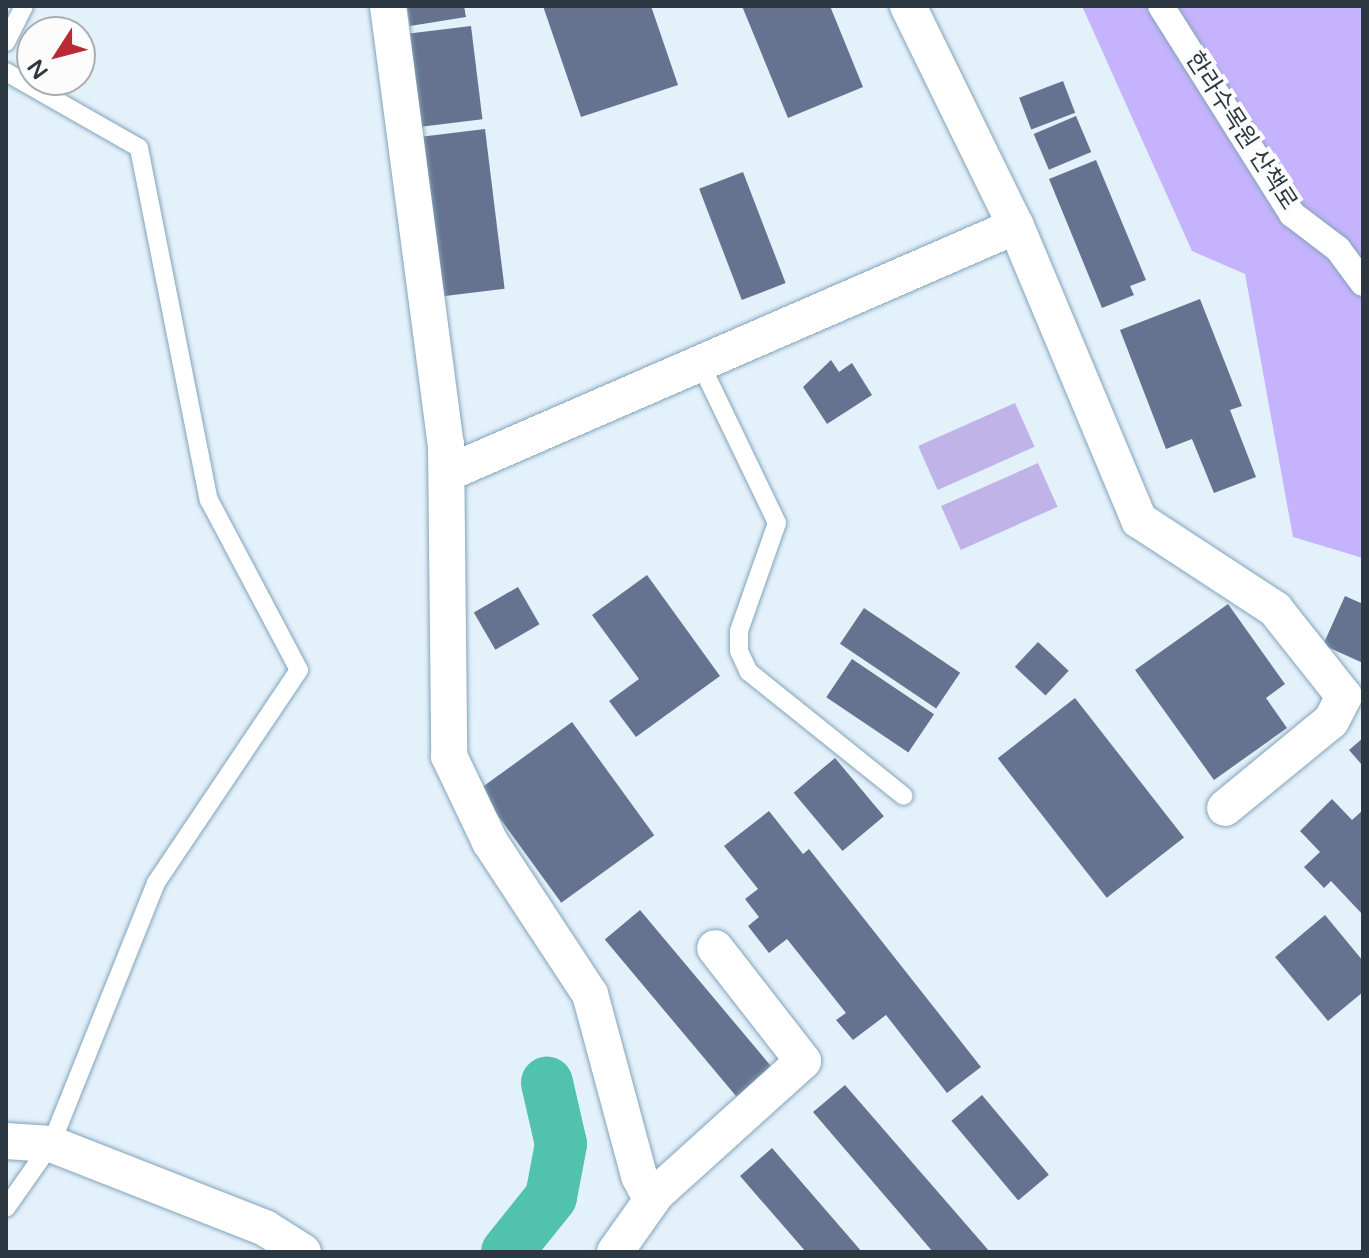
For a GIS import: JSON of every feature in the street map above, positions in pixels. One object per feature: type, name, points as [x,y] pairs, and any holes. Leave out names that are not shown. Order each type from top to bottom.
[{"type":"street","points":[[388,6],[448,473],[449,756],[490,842],[590,994],[639,1176],[652,1200]]},
{"type":"street","points":[[908,6],[1016,226],[1139,520],[1171,547],[1248,586],[1275,609],[1344,696],[1331,721],[1225,808]]},
{"type":"street","name":"한라수목원 산책로","points":[[1161,6],[1292,214],[1338,249],[1363,283]]},
{"type":"street","points":[[448,473],[702,367],[1016,226]]},
{"type":"street","points":[[615,1252],[652,1200],[799,1071],[803,1061],[715,948]]},
{"type":"street","points":[[6,1141],[51,1144],[265,1228],[303,1252]]},
{"type":"lane","points":[[6,42],[24,6]]},
{"type":"lane","points":[[6,72],[139,148],[209,500],[299,670],[156,883],[51,1144],[6,1208]]},
{"type":"lane","points":[[702,367],[777,523],[739,631],[739,651],[749,672],[904,796]]},
{"type":"shaded area","points":[[1082,6],[1363,6],[1363,558],[1293,537],[1245,274],[1192,251]]},
{"type":"shaded area","points":[[1015,403],[1035,447],[938,490],[918,446]]},
{"type":"shaded area","points":[[1038,463],[1058,507],[961,550],[941,506]]},
{"type":"building","points":[[407,6],[464,6],[466,17],[410,26]]},
{"type":"building","points":[[543,6],[651,6],[678,85],[581,117]]},
{"type":"building","points":[[742,6],[830,6],[863,87],[788,118]]},
{"type":"building","points":[[471,26],[482,119],[421,127],[409,34]]},
{"type":"building","points":[[1063,81],[1075,113],[1031,130],[1019,98]]},
{"type":"building","points":[[1076,116],[1091,152],[1049,170],[1034,134]]},
{"type":"building","points":[[485,129],[505,289],[443,296],[423,137]]},
{"type":"building","points":[[1096,160],[1146,280],[1130,286],[1134,295],[1102,308],[1049,179]]},
{"type":"building","points":[[743,172],[786,283],[742,300],[699,189]]},
{"type":"building","points":[[1200,299],[1242,406],[1230,410],[1256,477],[1214,493],[1192,439],[1166,449],[1120,330]]},
{"type":"building","points":[[831,360],[839,372],[852,363],[872,395],[827,424],[803,387]]},
{"type":"building","points":[[647,575],[720,676],[636,737],[609,701],[639,679],[592,615]]},
{"type":"building","points":[[518,587],[540,624],[495,650],[474,612]]},
{"type":"building","points":[[1345,596],[1363,604],[1363,663],[1323,645]]},
{"type":"building","points":[[1228,604],[1285,684],[1266,698],[1287,728],[1214,780],[1135,670]]},
{"type":"building","points":[[864,608],[960,673],[936,709],[840,644]]},
{"type":"building","points":[[1038,642],[1069,671],[1046,696],[1015,667]]},
{"type":"building","points":[[852,659],[934,714],[908,752],[826,697]]},
{"type":"building","points":[[1075,698],[1184,837],[1107,898],[998,758]]},
{"type":"building","points":[[572,722],[654,835],[561,903],[479,790]]},
{"type":"building","points":[[1363,738],[1363,766],[1349,750]]},
{"type":"building","points":[[835,758],[884,816],[842,851],[794,793]]},
{"type":"building","points":[[1332,799],[1352,820],[1363,810],[1363,915],[1331,881],[1324,888],[1304,867],[1320,852],[1300,831]]},
{"type":"building","points":[[769,811],[803,854],[809,849],[981,1067],[947,1093],[886,1015],[853,1040],[836,1020],[846,1013],[787,939],[769,953],[748,926],[759,917],[745,899],[758,889],[724,846]]},
{"type":"building","points":[[640,910],[776,1072],[740,1101],[605,940]]},
{"type":"building","points":[[1325,915],[1363,961],[1363,992],[1328,1021],[1275,957]]},
{"type":"building","points":[[845,1085],[990,1252],[933,1252],[813,1112]]},
{"type":"building","points":[[982,1095],[1049,1175],[1018,1200],[951,1121]]},
{"type":"building","points":[[772,1148],[862,1252],[806,1252],[740,1176]]},
{"type":"waterway","points":[[507,1252],[551,1197],[561,1144],[547,1083]]}]
